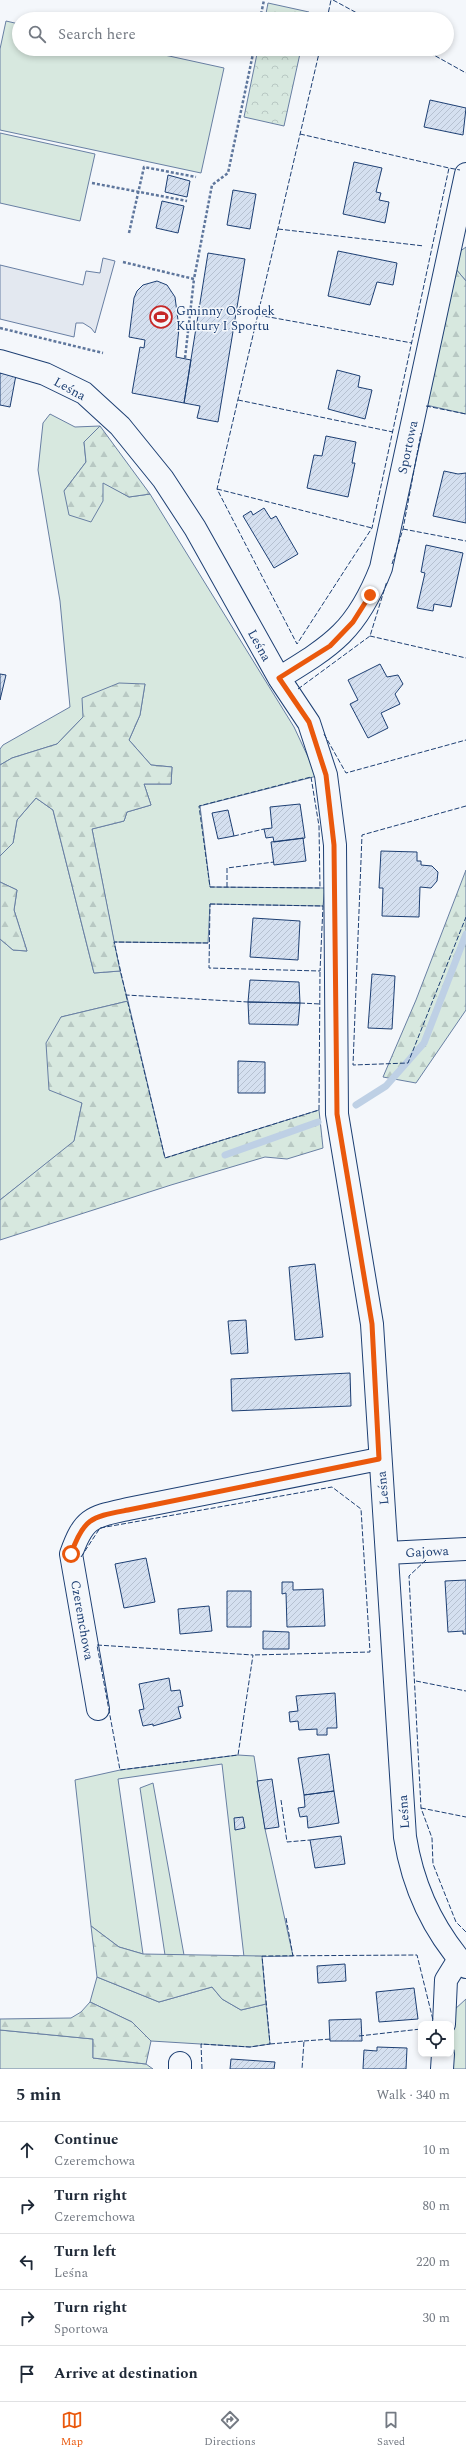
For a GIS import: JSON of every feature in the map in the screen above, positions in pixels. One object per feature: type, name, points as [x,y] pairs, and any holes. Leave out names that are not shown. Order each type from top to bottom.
[{"type":"street","name":"Sportowa","points":[[279,678],[330,646],[353,622],[370,595],[378,574],[466,174]]},
{"type":"street","name":"Leśna","points":[[0,361],[45,374],[84,393],[120,426],[163,479],[195,528],[279,678],[309,722],[326,775],[334,845],[337,1114],[372,1324],[379,1459],[387,1553],[405,1837],[408,1856],[424,1907],[436,1927],[462,1963]]},
{"type":"street","name":"Czeremchowa","points":[[98,1709],[71,1554],[77,1537],[92,1519],[128,1510],[379,1459]]},
{"type":"street","name":"Gajowa","points":[[387,1553],[466,1549]]},
{"type":"street","points":[[444,2021],[446,1980],[462,1963]]},
{"type":"street","points":[[442,2069],[443,2057]]},
{"type":"path","points":[[261,12],[264,0]]},
{"type":"path","points":[[185,358],[194,279],[212,185],[228,173],[253,56]]},
{"type":"path","points":[[129,233],[144,167],[196,177]]},
{"type":"path","points":[[92,183],[138,190],[187,201]]},
{"type":"path","points":[[123,262],[194,279]]},
{"type":"path","points":[[0,328],[102,353]]},
{"type":"green space","points":[[268,3],[309,12],[266,12]]},
{"type":"green space","points":[[6,21],[12,22],[12,56],[169,56],[224,68],[201,173],[0,130],[0,49]]},
{"type":"green space","points":[[257,56],[299,56],[284,126],[244,117]]},
{"type":"green space","points":[[0,133],[95,154],[80,221],[0,203]]},
{"type":"green space","points":[[466,247],[466,281],[455,268],[459,252]]},
{"type":"green space","points":[[455,268],[466,281],[466,414],[426,405]]},
{"type":"green space","points":[[50,414],[75,427],[100,426],[84,442],[86,462],[64,491],[103,482],[129,497],[150,494],[294,727],[317,776],[200,806],[210,887],[325,888],[323,906],[210,904],[208,943],[114,942],[92,829],[124,821],[127,812],[151,805],[144,784],[171,784],[172,767],[151,765],[129,740],[140,715],[145,684],[83,717],[57,744],[12,758],[0,765],[0,749],[3,745],[70,707],[60,601],[38,470],[43,423]]},
{"type":"green space","points":[[100,426],[150,494],[129,497],[103,483],[103,501],[91,522],[69,515],[64,491],[86,462],[84,442]]},
{"type":"green space","points":[[119,683],[145,684],[140,715],[129,740],[151,765],[172,767],[171,784],[144,784],[151,805],[127,812],[124,821],[92,829],[120,971],[94,973],[53,810],[36,798],[17,820],[13,843],[0,856],[0,765],[12,758],[57,744],[83,717],[82,698]]},
{"type":"green space","points":[[36,798],[53,810],[94,973],[120,971],[128,1001],[61,1017],[82,1103],[74,1142],[0,1200],[0,939],[13,950],[27,951],[14,910],[17,890],[0,882],[0,856],[13,843],[17,820]]},
{"type":"green space","points":[[466,870],[466,1010],[416,1083],[383,1077],[416,1000]]},
{"type":"green space","points":[[0,882],[17,890],[14,910],[27,951],[13,950],[0,939]]},
{"type":"green space","points":[[128,1001],[165,1158],[319,1110],[323,1148],[287,1159],[265,1157],[171,1185],[0,1240],[0,1200],[74,1141],[82,1103],[49,1090],[46,1043],[61,1017]]},
{"type":"green space","points":[[238,1755],[254,1756],[265,1829],[293,1956],[244,1957],[222,1764],[118,1779],[143,1954],[119,1947],[91,1926],[75,1780],[120,1770]]},
{"type":"green space","points":[[153,1783],[184,1955],[165,1955],[140,1788]]},
{"type":"green space","points":[[91,1926],[119,1947],[143,1954],[262,1956],[266,2004],[241,2010],[222,1999],[212,1987],[159,2002],[97,1977]]},
{"type":"green space","points":[[97,1977],[159,2002],[212,1987],[222,1999],[241,2010],[266,2004],[270,2044],[250,2047],[151,2041],[132,2022],[90,2002]]},
{"type":"green space","points":[[466,1999],[466,2069],[452,2069],[452,2057],[454,2057],[454,2010]]},
{"type":"green space","points":[[90,2002],[132,2022],[151,2041],[146,2064],[93,2058],[93,2039],[0,2030],[0,2019],[71,2018],[81,2012]]},
{"type":"green space","points":[[0,2030],[93,2039],[93,2058],[146,2064],[153,2069],[0,2069]]},
{"type":"shaded area","points":[[103,258],[115,261],[95,333],[91,328],[83,323],[76,323],[74,337],[0,319],[0,265],[83,285],[86,271],[100,273]]},
{"type":"building","points":[[430,100],[466,108],[463,135],[424,127]]},
{"type":"building","points":[[354,162],[382,168],[376,192],[381,193],[379,200],[389,202],[385,223],[343,214]]},
{"type":"building","points":[[168,175],[190,181],[187,197],[165,192]]},
{"type":"building","points":[[233,190],[256,194],[250,229],[227,225]]},
{"type":"building","points":[[162,201],[184,206],[178,233],[156,228]]},
{"type":"building","points":[[338,251],[397,263],[393,285],[377,282],[370,305],[328,296]]},
{"type":"building","points":[[208,253],[245,259],[218,422],[197,418],[200,406],[184,403]]},
{"type":"building","points":[[157,281],[167,285],[175,297],[179,328],[176,357],[191,360],[184,403],[132,393],[140,347],[144,348],[145,340],[129,337],[134,298],[137,291],[143,285]]},
{"type":"building","points":[[337,370],[360,376],[358,387],[372,390],[365,419],[328,409]]},
{"type":"building","points":[[0,373],[16,375],[10,407],[0,405]]},
{"type":"building","points":[[326,436],[356,442],[352,463],[355,463],[348,497],[307,488],[314,455],[322,456]]},
{"type":"building","points":[[444,471],[458,474],[466,473],[466,523],[433,516]]},
{"type":"building","points":[[264,508],[271,519],[276,516],[298,554],[274,568],[243,516],[251,511],[253,515]]},
{"type":"building","points":[[426,545],[463,553],[451,607],[434,604],[433,611],[417,608],[425,573],[421,572]]},
{"type":"building","points":[[380,664],[387,677],[398,675],[403,684],[395,694],[400,704],[381,713],[388,728],[368,738],[350,704],[358,700],[348,680]]},
{"type":"building","points":[[0,674],[6,675],[0,700]]},
{"type":"building","points":[[300,804],[305,838],[274,842],[273,837],[266,838],[264,829],[272,828],[270,807]]},
{"type":"building","points":[[228,810],[234,836],[218,839],[212,813]]},
{"type":"building","points":[[303,838],[306,861],[274,865],[271,842]]},
{"type":"building","points":[[381,851],[417,852],[417,861],[421,861],[421,865],[432,866],[438,872],[437,881],[431,888],[420,887],[419,917],[382,916],[383,888],[379,888]]},
{"type":"building","points":[[253,918],[300,921],[298,960],[250,957]]},
{"type":"building","points":[[372,974],[395,976],[392,1029],[368,1028]]},
{"type":"building","points":[[250,980],[299,982],[300,1003],[248,1002]]},
{"type":"building","points":[[248,1002],[300,1003],[298,1025],[249,1024]]},
{"type":"building","points":[[238,1061],[265,1062],[265,1093],[238,1093]]},
{"type":"building","points":[[315,1264],[323,1337],[295,1340],[289,1267]]},
{"type":"building","points":[[246,1320],[248,1353],[231,1354],[228,1321]]},
{"type":"building","points":[[350,1373],[351,1406],[232,1411],[231,1379]]},
{"type":"building","points":[[146,1558],[155,1602],[124,1608],[115,1564]]},
{"type":"building","points":[[466,1580],[466,1634],[463,1634],[463,1631],[448,1632],[445,1581]]},
{"type":"building","points":[[282,1582],[293,1582],[293,1590],[323,1589],[325,1626],[287,1627],[286,1593],[282,1594]]},
{"type":"building","points":[[227,1591],[251,1591],[251,1627],[227,1627]]},
{"type":"building","points":[[209,1606],[212,1631],[180,1634],[178,1609]]},
{"type":"building","points":[[263,1631],[289,1632],[289,1649],[263,1649]]},
{"type":"building","points":[[169,1678],[171,1691],[180,1690],[183,1706],[178,1707],[181,1718],[153,1726],[153,1724],[143,1726],[139,1710],[144,1709],[139,1684]]},
{"type":"building","points":[[335,1693],[337,1728],[327,1728],[327,1735],[317,1735],[317,1729],[299,1730],[298,1721],[290,1722],[289,1712],[298,1711],[296,1696]]},
{"type":"building","points":[[329,1754],[334,1791],[304,1795],[298,1758]]},
{"type":"building","points":[[272,1779],[279,1827],[265,1829],[257,1781]]},
{"type":"building","points":[[334,1791],[339,1823],[308,1828],[307,1816],[300,1817],[298,1808],[305,1807],[304,1795]]},
{"type":"building","points":[[243,1817],[245,1828],[235,1830],[234,1818]]},
{"type":"building","points":[[341,1836],[345,1864],[315,1868],[310,1840]]},
{"type":"building","points":[[345,1964],[346,1981],[318,1983],[317,1966]]},
{"type":"building","points":[[414,1988],[418,2019],[379,2022],[376,1992]]},
{"type":"building","points":[[361,2019],[362,2041],[330,2041],[329,2020]]},
{"type":"building","points":[[377,2047],[407,2048],[406,2069],[363,2069],[364,2050],[377,2051]]},
{"type":"building","points":[[231,2059],[275,2062],[274,2069],[230,2069]]},
{"type":"waterway","points":[[356,1105],[386,1086],[424,1043],[466,934]]},
{"type":"waterway","points":[[225,1155],[318,1122]]},
{"type":"fence","points":[[328,12],[331,0]]},
{"type":"fence","points":[[333,0],[355,12]]},
{"type":"fence","points":[[318,56],[217,489],[297,644],[372,528],[449,168],[460,170]]},
{"type":"fence","points":[[436,56],[466,73]]},
{"type":"fence","points":[[300,134],[449,168]]},
{"type":"fence","points":[[278,229],[424,246]]},
{"type":"fence","points":[[258,315],[412,343]]},
{"type":"fence","points":[[238,400],[393,432]]},
{"type":"fence","points":[[426,406],[466,414]]},
{"type":"fence","points":[[392,564],[403,529],[421,433]]},
{"type":"fence","points":[[217,489],[372,528]]},
{"type":"fence","points":[[403,529],[466,541]]},
{"type":"fence","points":[[298,689],[370,636],[387,581]]},
{"type":"fence","points":[[370,636],[466,658]]},
{"type":"fence","points":[[324,734],[346,773],[466,740]]},
{"type":"fence","points":[[311,777],[319,826],[320,888],[210,887],[199,806],[311,777]]},
{"type":"fence","points":[[466,806],[362,835],[353,1065],[408,1063],[466,917]]},
{"type":"fence","points":[[234,836],[264,829]]},
{"type":"fence","points":[[227,887],[227,868],[274,862]]},
{"type":"fence","points":[[210,904],[323,906],[320,971],[209,968],[210,904]]},
{"type":"fence","points":[[208,943],[114,942],[126,995],[248,1002]]},
{"type":"fence","points":[[126,995],[165,1158],[319,1110],[320,971]]},
{"type":"fence","points":[[300,1003],[320,1004]]},
{"type":"fence","points":[[81,1557],[100,1528],[332,1487],[361,1509],[370,1652],[253,1655]]},
{"type":"fence","points":[[426,1560],[409,1576],[421,1808],[432,1838],[433,1864],[456,1922],[466,1932]]},
{"type":"fence","points":[[97,1645],[253,1655],[238,1755],[120,1770],[97,1645]]},
{"type":"fence","points":[[416,1681],[466,1691]]},
{"type":"fence","points":[[281,1800],[287,1842],[310,1840]]},
{"type":"fence","points":[[421,1808],[466,1817]]},
{"type":"fence","points":[[286,1918],[293,1956]]},
{"type":"fence","points":[[202,2069],[201,2044],[250,2047],[270,2044],[262,1956],[417,1955],[433,2021]]},
{"type":"fence","points":[[359,2036],[418,2029]]},
{"type":"fence","points":[[304,2041],[331,2039]]},
{"type":"fence","points":[[270,2044],[304,2041],[302,2069]]},
{"type":"place","name":"Gminny Ośrodek Kultury I Sportu","points":[[161,317]]},
{"type":"route","points":[[71,1554],[77,1537],[92,1519],[108,1514],[379,1459],[372,1324],[367,1285],[352,1209],[337,1114],[334,845],[330,805],[326,775],[309,722],[279,678],[330,646],[353,622],[370,595]]}]
